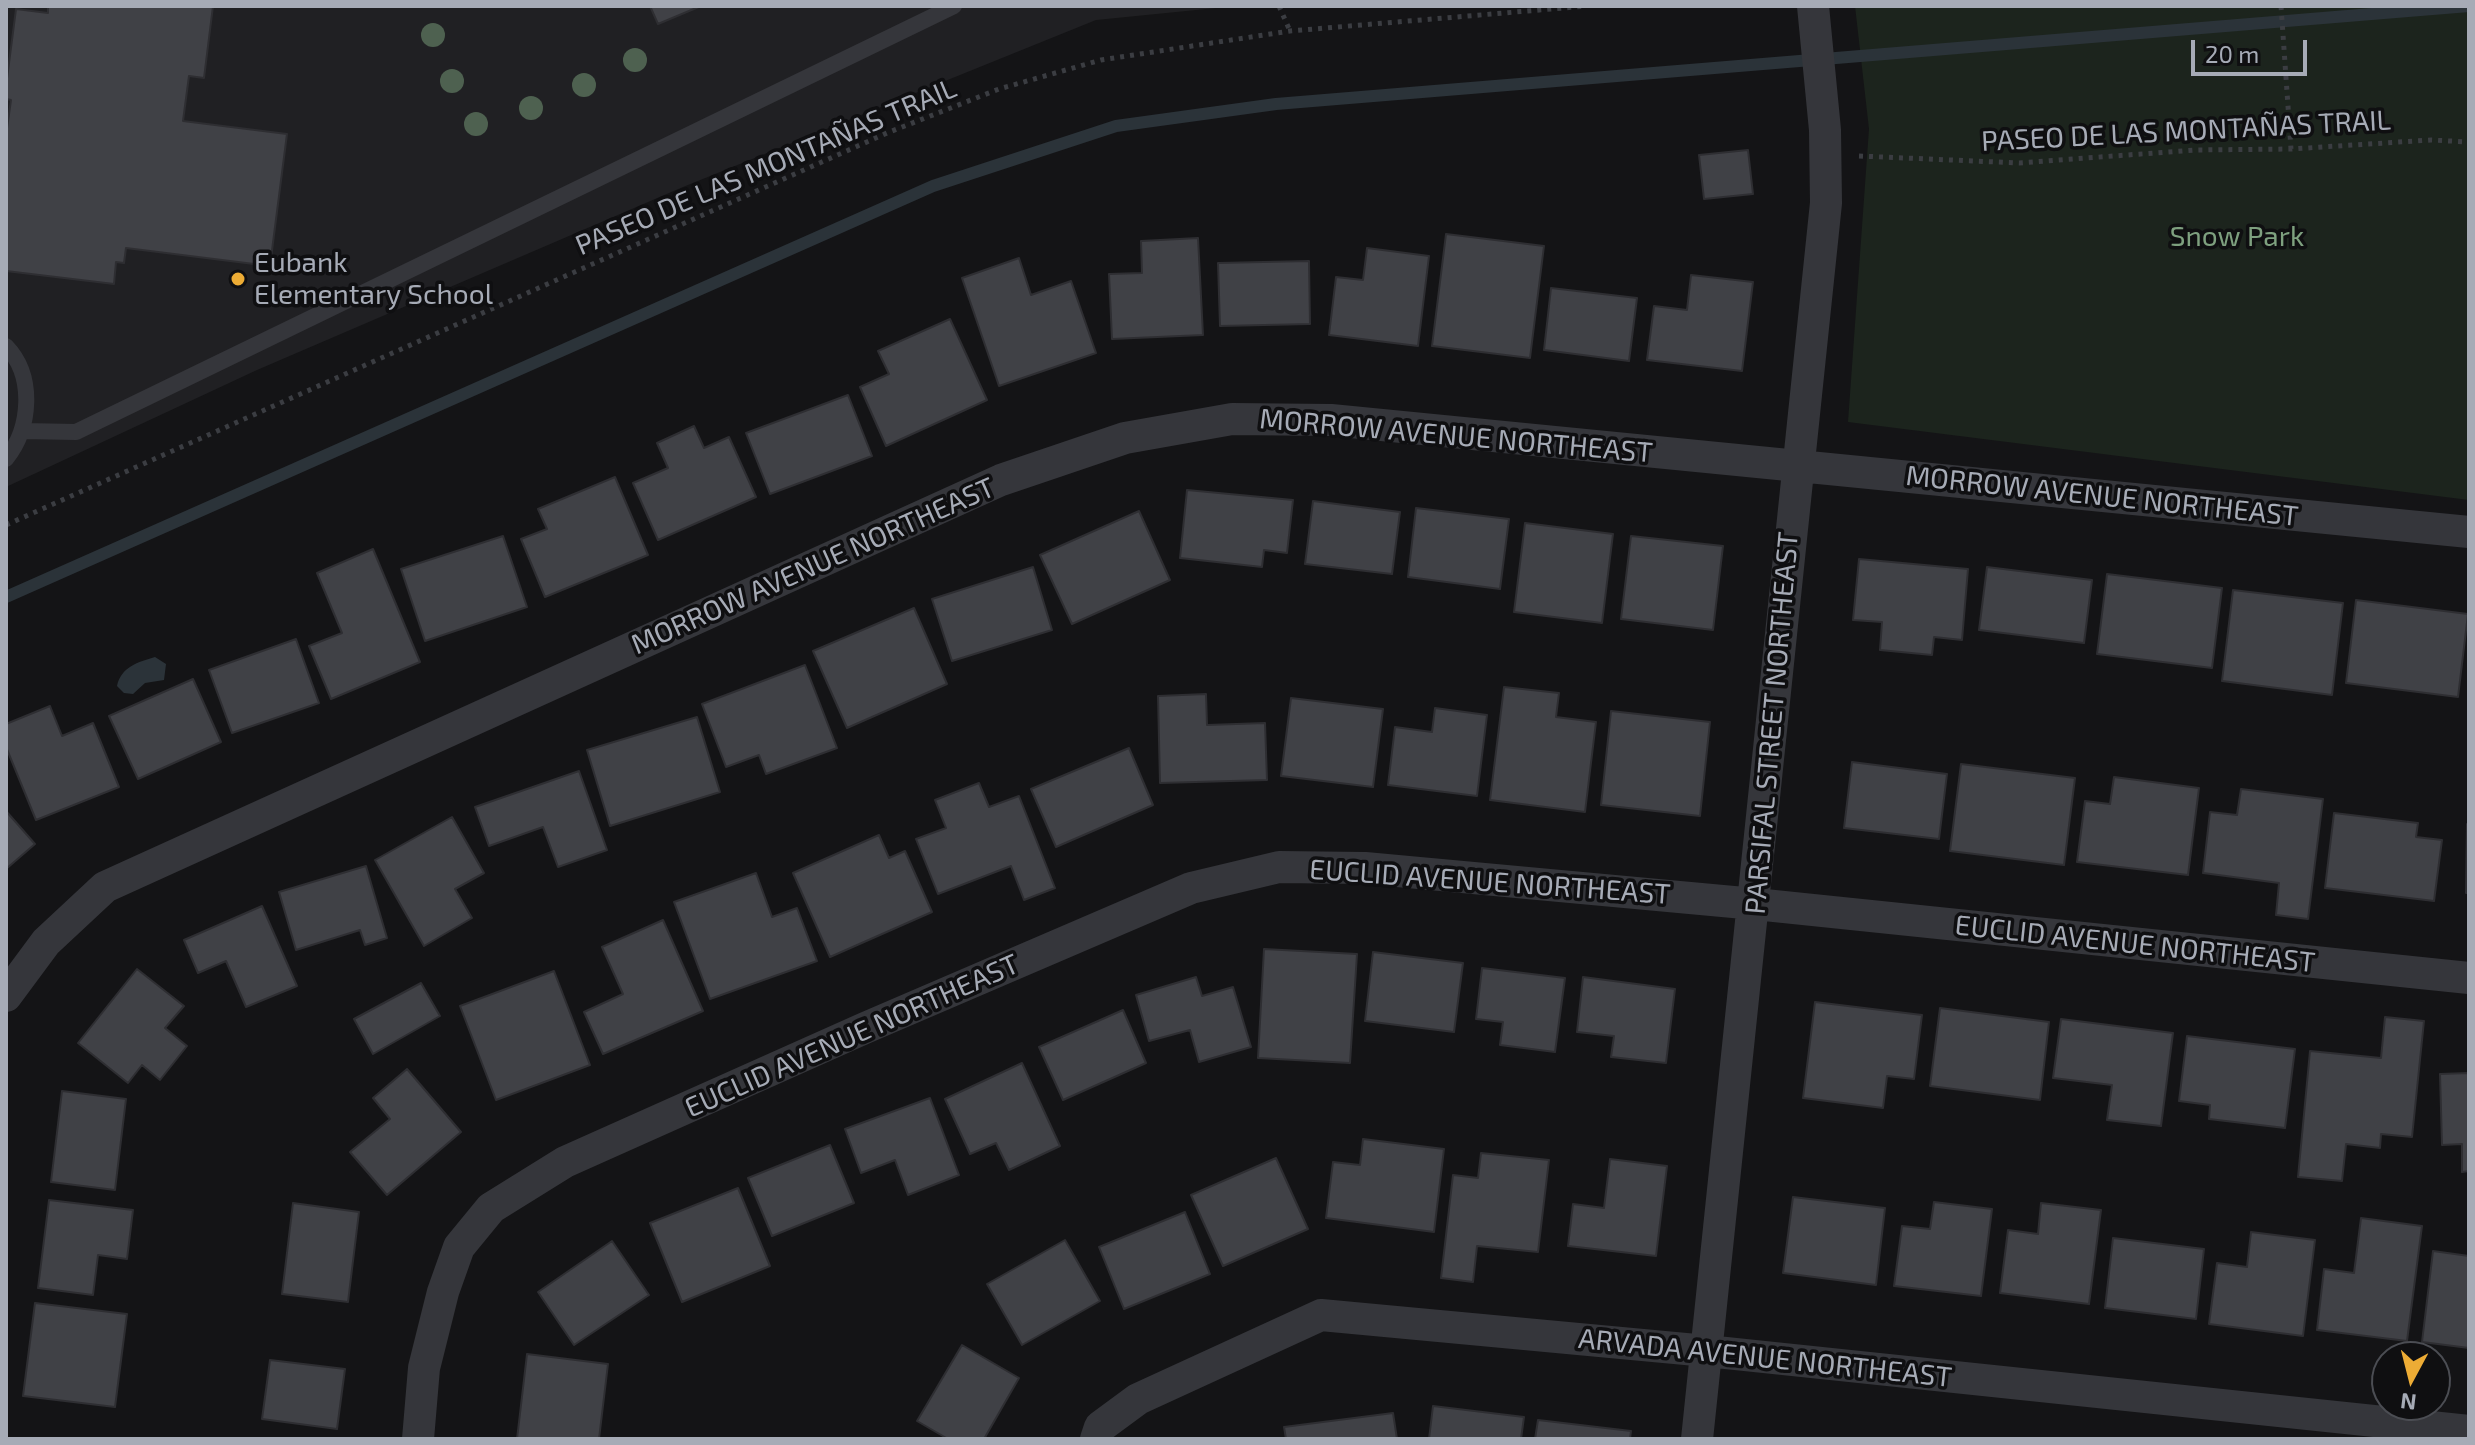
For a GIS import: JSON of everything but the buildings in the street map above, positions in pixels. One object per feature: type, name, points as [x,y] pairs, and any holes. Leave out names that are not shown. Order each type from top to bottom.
[{"type":"street","name":"PARSIFAL STREET NORTHEAST","points":[[1697,1439],[1755,904],[1796,465],[1826,203],[1823,116],[1813,10]]},
{"type":"street","name":"MORROW AVENUE NORTHEAST","points":[[6,996],[46,942],[105,887],[1001,480],[1125,438],[1232,419],[1331,420],[2469,532]]},
{"type":"street","name":"EUCLID AVENUE NORTHEAST","points":[[418,1439],[424,1368],[443,1292],[459,1247],[491,1208],[565,1162],[1191,888],[1279,867],[1365,868],[1755,904],[2469,978]]},
{"type":"street","name":"ARVADA AVENUE NORTHEAST","points":[[1096,1439],[1100,1427],[1138,1399],[1321,1315],[1707,1351],[2469,1431]]},
{"type":"lane","points":[[22,431],[76,432],[954,6]]},
{"type":"lane","points":[[6,346],[24,377],[27,405],[22,431],[6,459]]},
{"type":"path","points":[[1279,6],[1290,31]]},
{"type":"path","name":"PASEO DE LAS MONTAÑAS TRAIL","points":[[6,525],[887,133],[999,89],[1101,60],[1290,31],[1587,6]]},
{"type":"path","points":[[2281,6],[2291,149]]},
{"type":"path","name":"PASEO DE LAS MONTAÑAS TRAIL","points":[[1857,156],[2019,163],[2195,150],[2469,142]]},
{"type":"shaded area","name":"Eubank Elementary School","points":[[6,6],[1236,6],[1096,20],[683,187],[257,370],[6,487]]},
{"type":"shaded area","points":[[155,657],[166,664],[164,680],[145,683],[133,694],[124,693],[117,686],[126,670]]},
{"type":"green space","name":"Snow Park","points":[[1855,6],[2469,6],[2469,500],[1848,422],[1869,129]]},
{"type":"waterway","points":[[6,597],[933,186],[1116,126],[1276,104],[2469,6]]},
{"type":"place","name":"Eubank Elementary School","points":[[238,279]]}]
